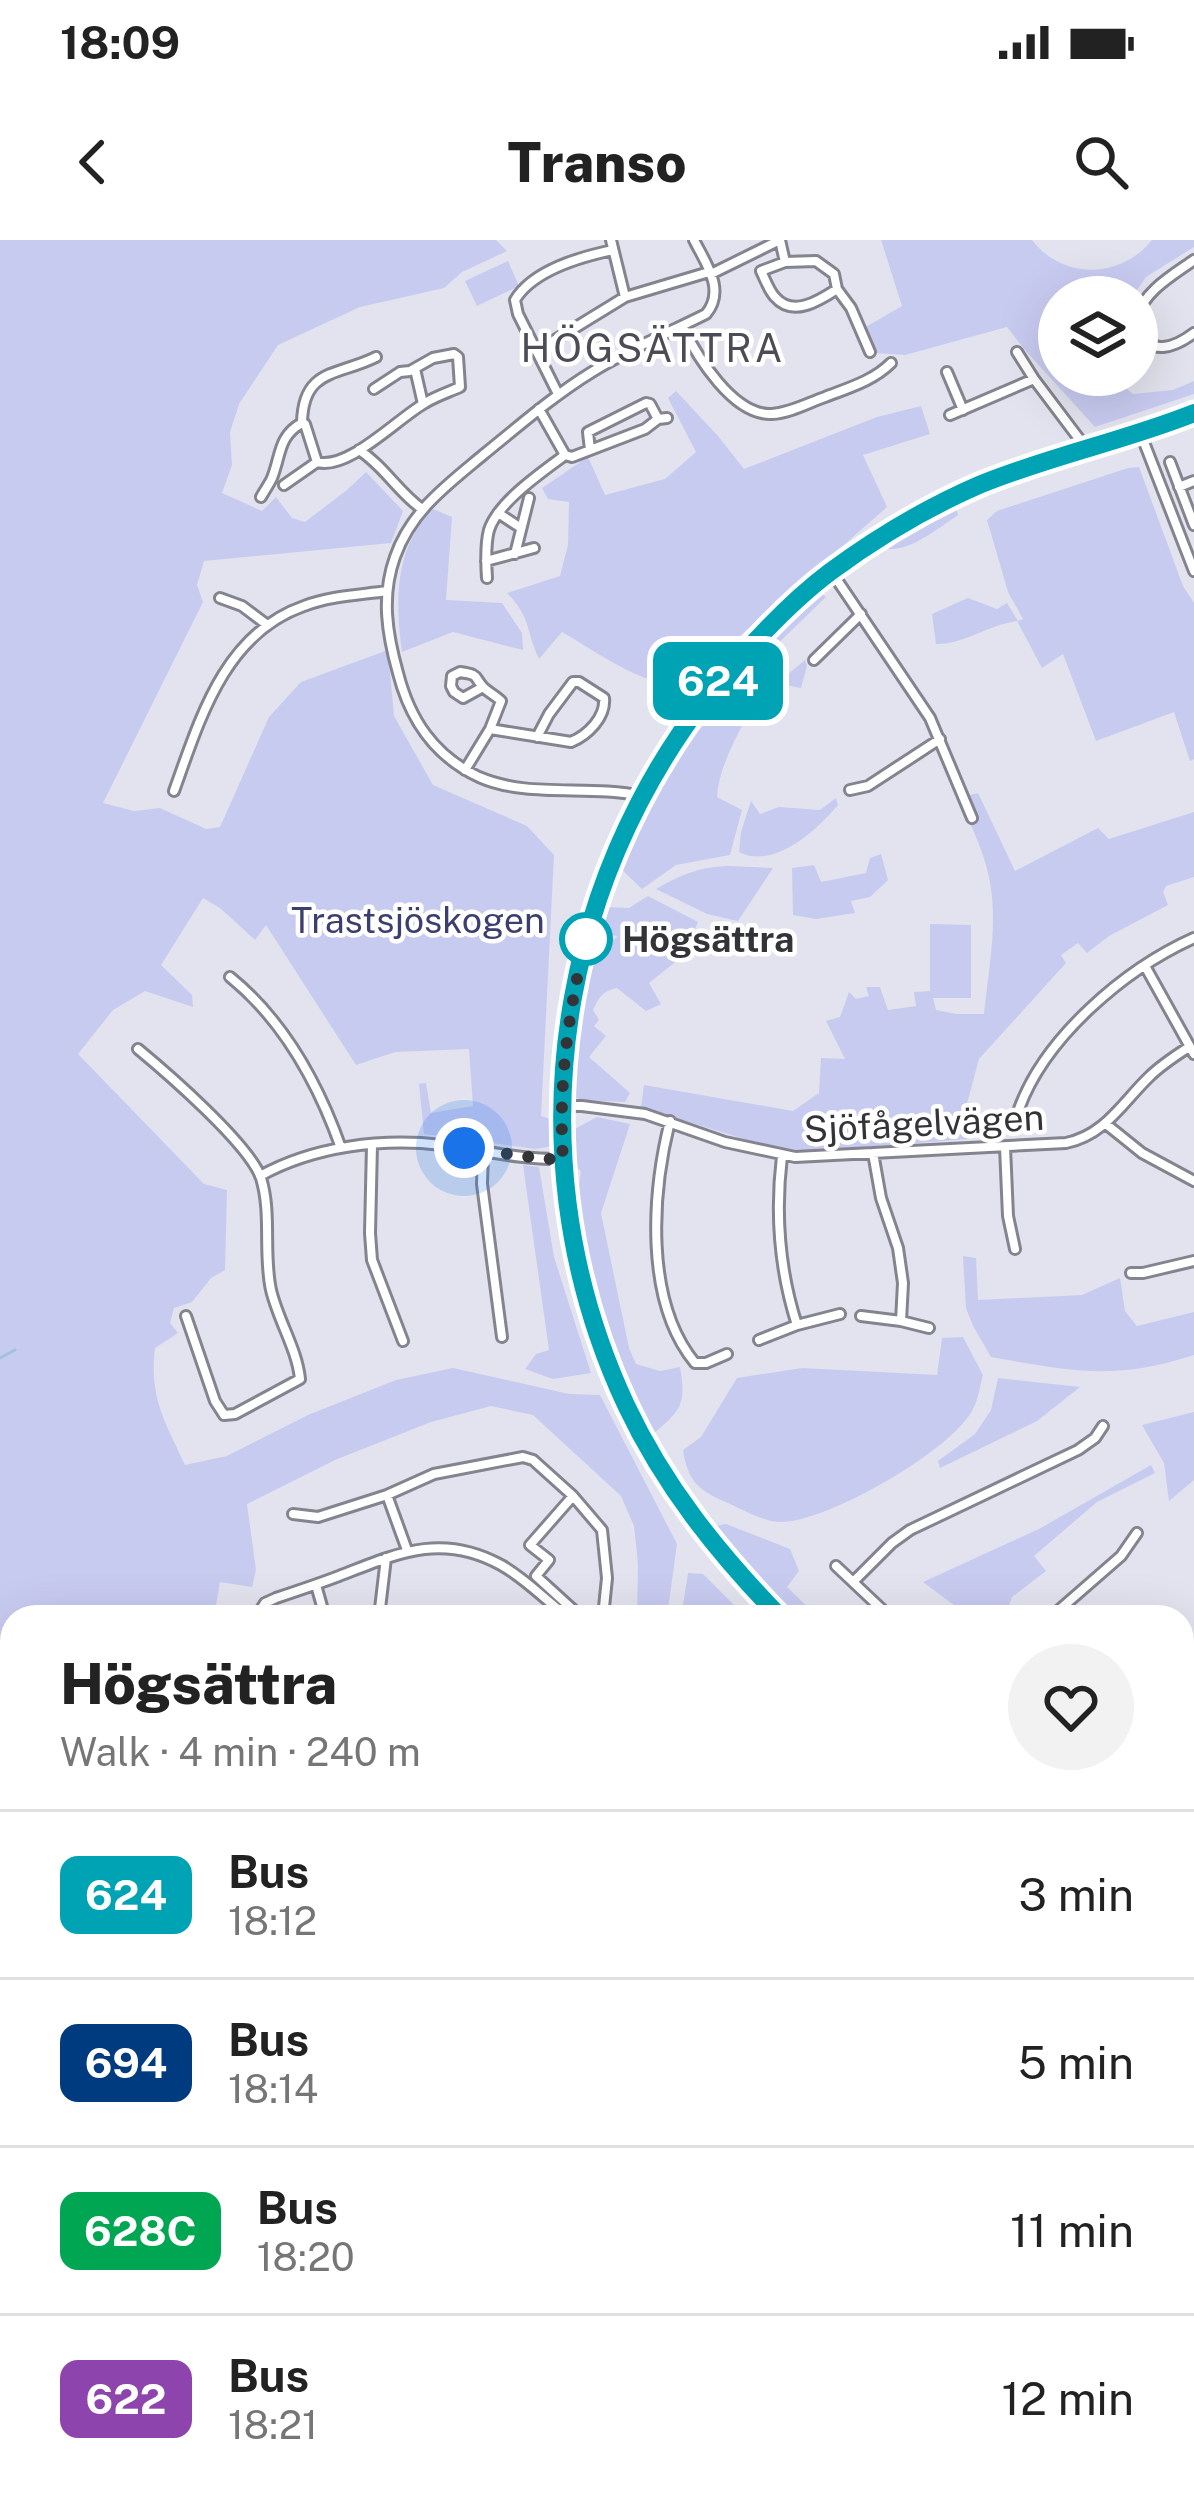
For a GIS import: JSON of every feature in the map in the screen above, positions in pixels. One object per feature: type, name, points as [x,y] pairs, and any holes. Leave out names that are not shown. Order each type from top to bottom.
[{"type":"street","points":[[642,796],[615,790],[509,786],[465,770],[433,745],[412,714],[401,685],[388,633],[387,592],[393,560],[422,509],[558,394],[616,358],[706,314],[716,291],[694,240]]},
{"type":"street","points":[[537,351],[625,297],[710,273],[780,240],[785,262]]},
{"type":"street","points":[[558,394],[518,314],[515,300],[519,292],[558,267],[612,245],[625,297]]},
{"type":"street","points":[[1158,287],[1194,260]]},
{"type":"street","points":[[837,289],[809,305],[786,305],[776,299],[761,271],[785,262],[816,261],[834,274],[870,352]]},
{"type":"street","points":[[682,326],[718,383],[744,404],[769,415],[861,384],[891,363]]},
{"type":"street","points":[[1158,349],[1180,344],[1194,333]]},
{"type":"street","points":[[1017,352],[1086,448]]},
{"type":"street","points":[[317,463],[302,423],[303,400],[327,374],[376,357]]},
{"type":"street","points":[[284,485],[317,463],[330,465],[359,450],[423,404],[460,387],[458,357],[433,358],[415,369],[400,371],[374,389]]},
{"type":"street","points":[[415,369],[423,404]]},
{"type":"street","points":[[947,372],[963,410]]},
{"type":"street","points":[[950,416],[1034,379]]},
{"type":"street","points":[[539,409],[565,455],[572,458],[663,418],[646,403],[588,432],[590,450]]},
{"type":"street","points":[[769,1605],[693,1518],[650,1450],[598,1334],[575,1248],[561,1106],[568,1022],[587,933],[610,864],[677,736],[728,670],[789,606],[831,571],[898,526],[959,495],[1024,468],[1194,413]]},
{"type":"street","points":[[261,497],[286,434],[302,423]]},
{"type":"street","points":[[1140,432],[1194,569]]},
{"type":"street","points":[[359,450],[422,509]]},
{"type":"street","points":[[487,578],[488,533],[498,513],[565,455]]},
{"type":"street","points":[[1170,462],[1194,525]]},
{"type":"street","points":[[1179,487],[1194,482]]},
{"type":"street","points":[[515,554],[529,498]]},
{"type":"street","points":[[498,513],[521,528]]},
{"type":"street","points":[[486,561],[534,548]]},
{"type":"street","points":[[831,571],[923,706],[973,818]]},
{"type":"street","points":[[173,791],[211,694],[238,652],[266,624],[321,601],[387,592]]},
{"type":"street","points":[[220,598],[242,606],[266,624]]},
{"type":"street","points":[[814,660],[861,614]]},
{"type":"street","points":[[490,729],[562,742],[578,740],[592,727],[605,705],[604,698],[573,682],[538,737]]},
{"type":"street","points":[[465,770],[501,701],[483,687]]},
{"type":"street","points":[[850,790],[868,786],[940,739]]},
{"type":"street","points":[[1019,1109],[1027,1086],[1078,1020],[1145,966],[1194,938]]},
{"type":"street","points":[[1145,966],[1192,1051]]},
{"type":"street","points":[[230,977],[259,1001],[284,1035],[320,1097],[341,1148]]},
{"type":"street","points":[[138,1049],[239,1146],[260,1176],[268,1274],[300,1379],[235,1414],[224,1415],[186,1316]]},
{"type":"street","name":"Sjöfågelvägen","points":[[561,1106],[634,1112],[782,1156],[822,1158],[1073,1142],[1106,1124],[1151,1075],[1192,1051]]},
{"type":"street","points":[[670,1121],[656,1203],[657,1251],[666,1300],[682,1345],[694,1363],[727,1354]]},
{"type":"street","points":[[1106,1124],[1142,1153],[1194,1181]]},
{"type":"street","points":[[260,1176],[341,1148],[372,1145],[421,1144],[563,1159]]},
{"type":"street","points":[[372,1145],[372,1259],[404,1341]]},
{"type":"street","points":[[1005,1147],[1010,1228],[1016,1249]]},
{"type":"street","points":[[482,1151],[502,1337]]},
{"type":"street","points":[[873,1153],[881,1198],[898,1247],[901,1321]]},
{"type":"street","points":[[782,1156],[780,1258],[797,1325]]},
{"type":"street","points":[[1131,1273],[1194,1262]]},
{"type":"street","points":[[759,1340],[841,1313]]},
{"type":"street","points":[[861,1316],[929,1328]]},
{"type":"street","points":[[853,1582],[900,1536],[1078,1450],[1103,1426]]},
{"type":"street","points":[[293,1514],[318,1517],[434,1474],[523,1457],[533,1460],[572,1496],[602,1530],[604,1605]]},
{"type":"street","points":[[387,1495],[406,1550]]},
{"type":"street","points":[[568,1605],[536,1576],[549,1560],[530,1545],[572,1496]]},
{"type":"street","points":[[1065,1605],[1121,1556],[1137,1533]]},
{"type":"street","points":[[264,1605],[406,1550],[464,1551],[494,1562],[523,1578],[554,1605]]},
{"type":"street","points":[[380,1605],[386,1558]]},
{"type":"street","points":[[836,1566],[877,1605]]},
{"type":"street","points":[[316,1585],[322,1605]]},
{"type":"green space","name":"Trastsjöskogen","points":[[0,240],[496,240],[507,251],[462,272],[444,288],[360,307],[278,345],[239,404],[230,432],[232,465],[222,493],[262,511],[276,497],[292,518],[305,522],[366,472],[403,511],[391,543],[204,561],[197,585],[203,602],[103,803],[134,811],[160,808],[206,829],[220,827],[269,717],[301,682],[388,650],[394,716],[433,785],[527,826],[554,855],[541,1116],[553,1120],[554,1141],[535,1149],[424,1134],[419,1084],[426,1083],[431,1113],[473,1106],[469,1049],[395,1052],[356,1065],[266,925],[255,940],[203,898],[161,965],[192,995],[193,1007],[145,991],[113,1010],[78,1054],[204,1184],[227,1190],[225,1270],[211,1278],[192,1302],[174,1308],[170,1323],[178,1333],[155,1348],[157,1395],[185,1465],[227,1456],[308,1415],[396,1380],[453,1368],[569,1394],[600,1395],[677,1544],[669,1605],[637,1605],[634,1526],[621,1496],[533,1415],[491,1406],[431,1422],[335,1460],[247,1504],[256,1570],[252,1587],[220,1582],[216,1605],[0,1605]]},
{"type":"green space","points":[[881,240],[1032,240],[1059,262],[1092,270],[1124,262],[1152,240],[1194,240],[1194,247],[1148,276],[1038,276],[1038,364],[1007,327],[905,355],[876,353],[864,328],[902,306]]},
{"type":"green space","points":[[508,261],[519,286],[477,306],[465,281]]},
{"type":"green space","points":[[1194,381],[1194,394],[1095,427],[1067,396],[1158,396],[1158,392]]},
{"type":"green space","points":[[676,391],[744,469],[877,417],[921,406],[930,434],[863,455],[887,507],[698,673],[673,683],[658,682],[562,632],[539,659],[524,617],[507,593],[560,576],[568,545],[569,502],[548,499],[542,488],[588,457],[605,495],[665,479],[696,452],[668,398]]},
{"type":"green space","points":[[1139,467],[1183,586],[1194,603],[1194,759],[1190,761],[1174,712],[1096,741],[1063,654],[1042,668],[1017,621],[936,644],[932,614],[968,598],[997,609],[1007,603],[1018,621],[1023,619],[1008,592],[987,520],[997,511]]},
{"type":"green space","points":[[954,502],[958,515],[941,527],[914,543],[885,549],[881,541]]},
{"type":"green space","points":[[433,509],[452,517],[446,600],[502,603],[522,633],[523,650],[453,632],[402,652],[400,576],[411,541]]},
{"type":"green space","points":[[817,591],[826,597],[762,659],[782,679],[805,660],[801,688],[765,681],[723,768],[717,797],[742,810],[730,855],[676,865],[642,889],[620,868],[620,860],[660,777],[720,691]]},
{"type":"green space","points":[[978,793],[1015,871],[1098,828],[1109,839],[1194,812],[1194,877],[1166,886],[1163,892],[1168,905],[1087,953],[1078,943],[1061,955],[1066,963],[979,1059],[965,1111],[969,1139],[796,1152],[641,1107],[644,1085],[793,1111],[819,1093],[821,1058],[845,1059],[826,1021],[840,1017],[849,992],[856,999],[869,996],[866,987],[880,987],[888,1010],[916,1006],[914,992],[930,991],[930,924],[971,925],[971,998],[933,998],[936,1010],[984,1014],[993,904],[982,854],[958,798]]},
{"type":"green space","points":[[836,798],[838,805],[794,845],[766,856],[739,852],[751,801],[760,814],[779,807],[820,810]]},
{"type":"green space","points":[[881,854],[888,880],[870,897],[851,901],[855,913],[816,919],[793,915],[792,868],[814,865],[821,882],[866,873],[870,858]]},
{"type":"green space","points":[[727,866],[773,868],[738,921],[707,914],[656,889],[690,873]]},
{"type":"green space","points":[[648,896],[698,922],[684,955],[649,983],[661,1004],[646,1011],[617,988],[597,1002],[593,1010],[599,1020],[594,1026],[606,1036],[589,1057],[630,1093],[625,1102],[581,1100],[568,1088],[577,1009],[591,951],[618,937],[602,930],[607,907],[629,908]]},
{"type":"green space","points":[[597,1117],[630,1124],[601,1213],[629,1348],[636,1364],[660,1371],[680,1367],[679,1407],[651,1436],[612,1353],[578,1219],[581,1171],[570,1161],[569,1132]]},
{"type":"green space","points":[[523,1165],[539,1167],[554,1257],[591,1373],[553,1379],[525,1369],[536,1354],[549,1350]]},
{"type":"green space","points":[[963,1256],[976,1258],[978,1300],[1082,1295],[1120,1278],[1125,1311],[1137,1326],[1194,1312],[1194,1355],[1116,1371],[991,1357],[966,1308]]},
{"type":"green space","points":[[963,1337],[983,1375],[972,1411],[939,1446],[856,1498],[801,1519],[774,1521],[710,1494],[688,1471],[683,1450],[701,1437],[737,1378],[802,1368],[937,1375],[942,1338]]},
{"type":"green space","points":[[998,1378],[1080,1387],[1037,1421],[940,1468],[938,1461],[975,1434],[991,1410]]},
{"type":"green space","points":[[1194,1412],[1194,1480],[1169,1501],[1164,1463],[1142,1425]]},
{"type":"green space","points":[[1151,1465],[1155,1473],[1097,1502],[1034,1556],[1046,1571],[1012,1597],[1009,1605],[954,1605],[923,1582],[1039,1529]]},
{"type":"green space","points":[[726,1524],[790,1549],[799,1571],[787,1587],[806,1605],[786,1605],[711,1527]]},
{"type":"green space","points":[[688,1573],[703,1574],[734,1605],[683,1605]]},
{"type":"waterway","points":[[0,1358],[15,1350]]},
{"type":"bus line","name":"624","points":[[769,1605],[693,1518],[650,1450],[612,1371],[584,1287],[563,1159],[563,1064],[575,981],[599,894],[621,837],[677,736],[740,656],[831,571],[898,526],[979,485],[1194,413]]},
{"type":"place","name":"Högsättra","points":[[586,939]]},
{"type":"district","name":"HÖGSÄTTRA","points":[[653,348]]},
{"type":"route","points":[[464,1148],[563,1159],[563,1064],[587,933],[586,939]]}]
